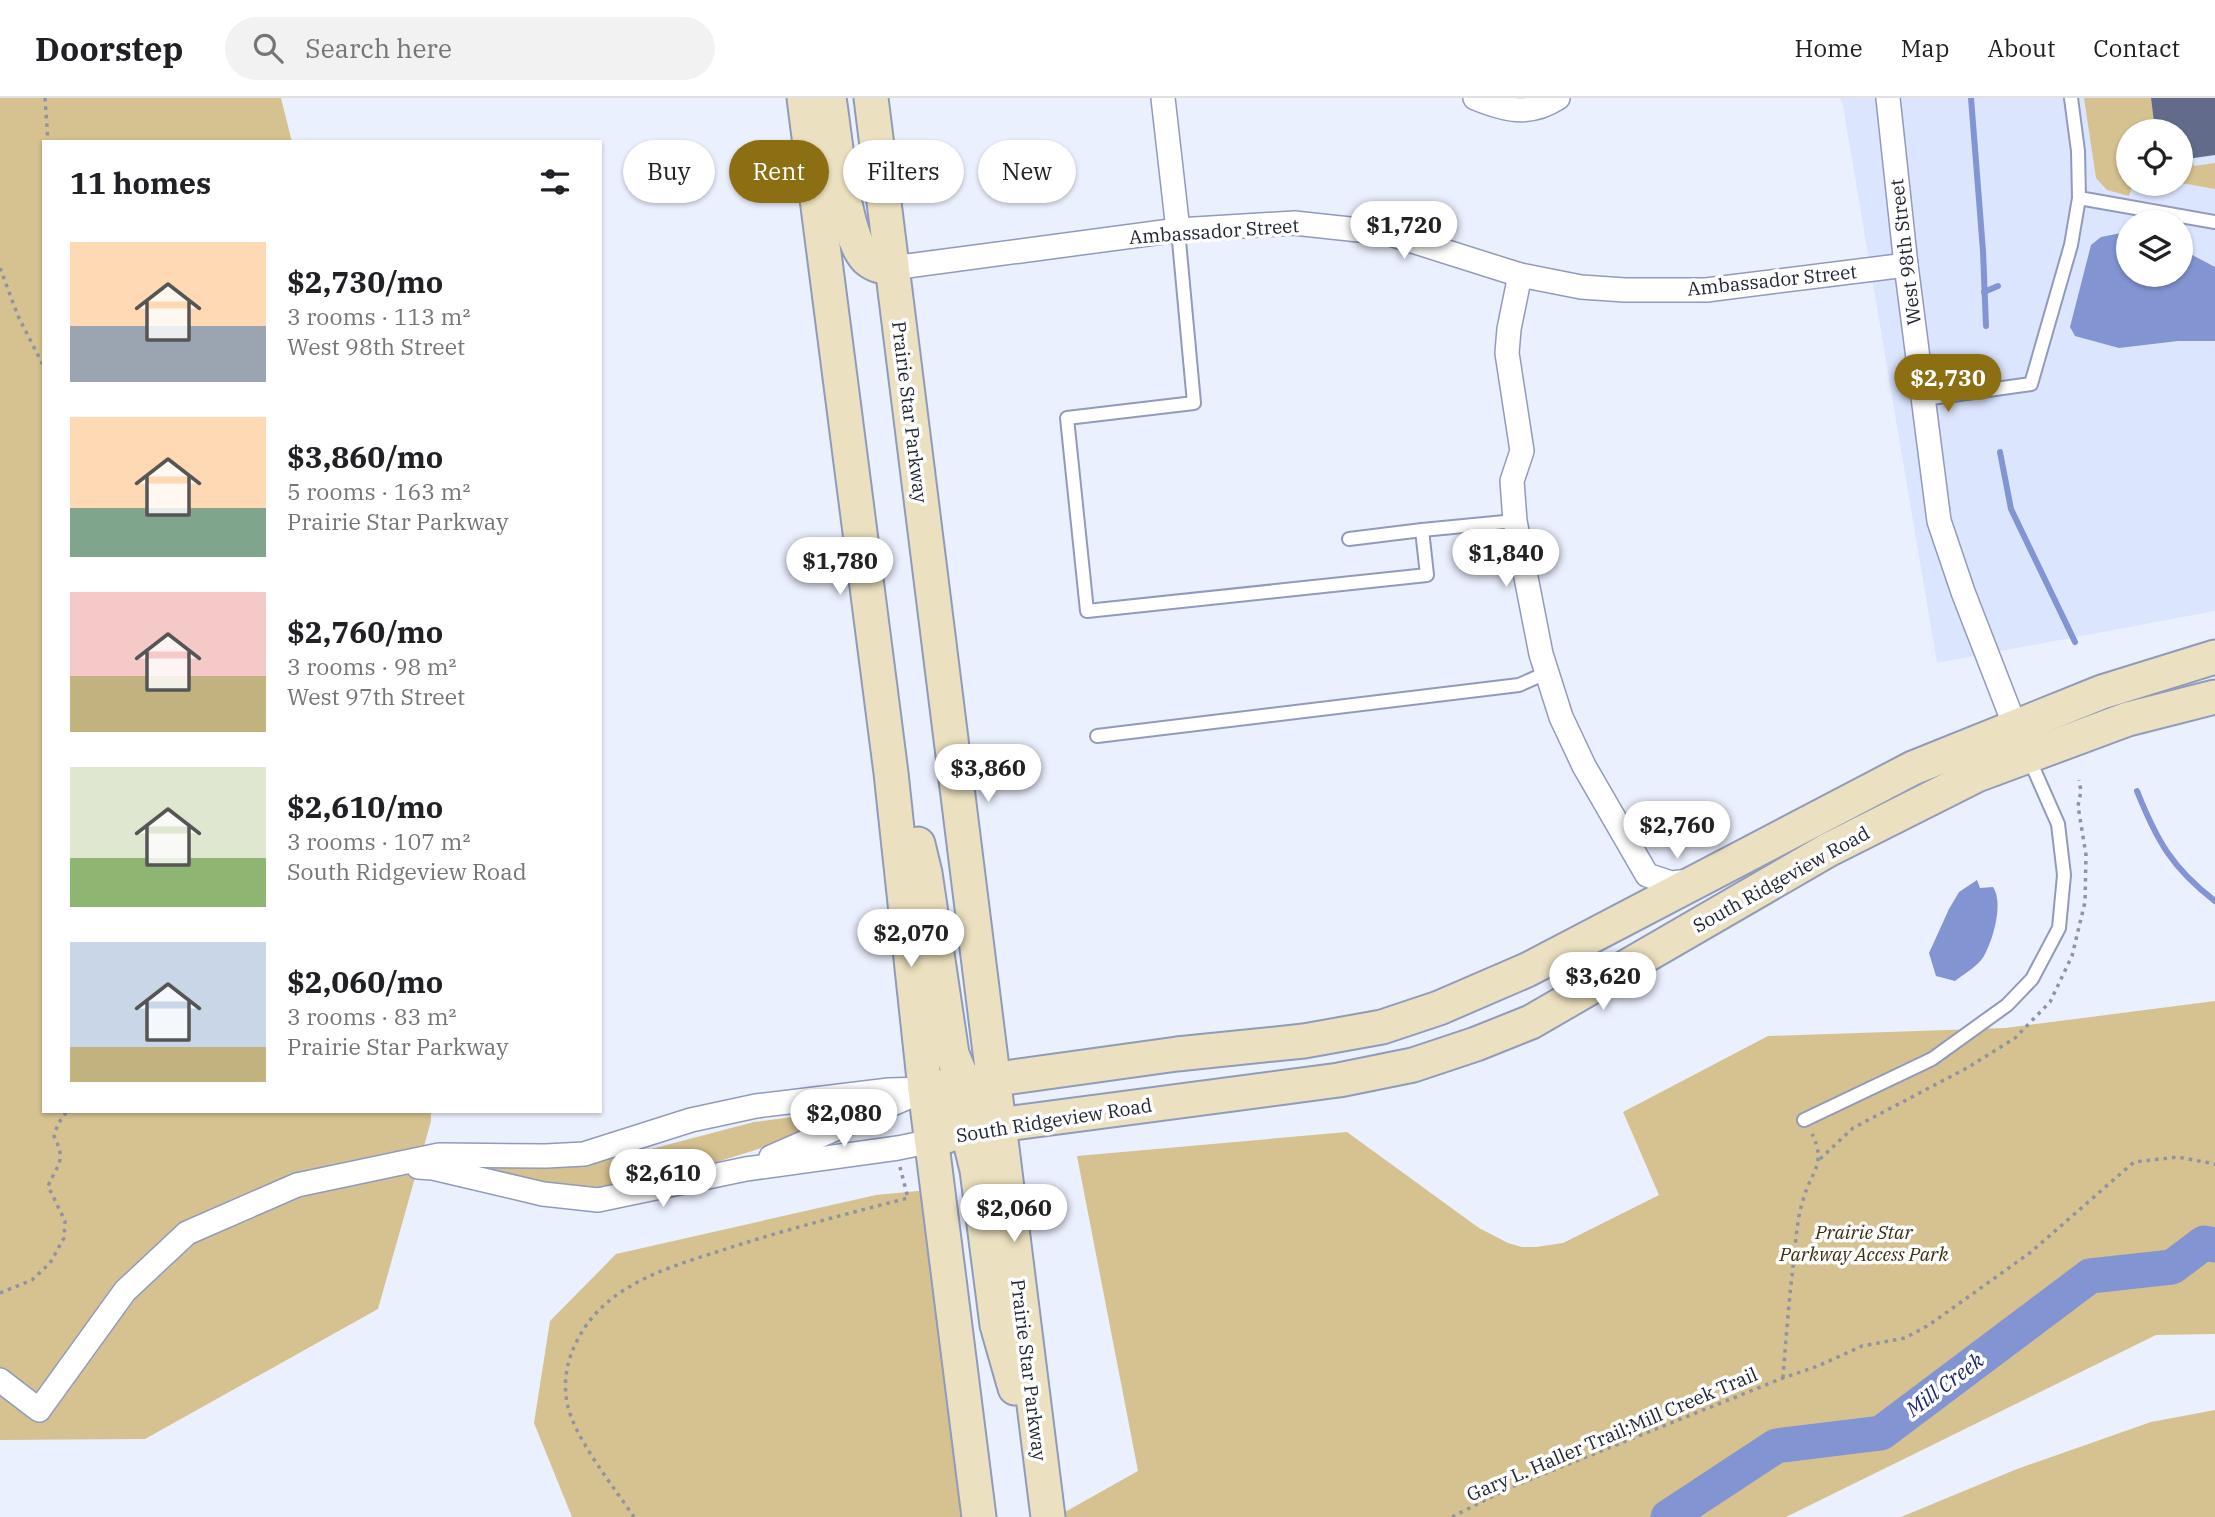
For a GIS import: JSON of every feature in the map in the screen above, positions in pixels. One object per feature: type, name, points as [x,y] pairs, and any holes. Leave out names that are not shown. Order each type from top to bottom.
[{"type":"main road","points":[[804,98],[891,773],[932,1141],[979,1517]]},
{"type":"main road","points":[[829,98],[848,214],[856,242],[867,259],[879,267],[892,268]]},
{"type":"main road","name":"Prairie Star Parkway","points":[[871,98],[962,818],[984,1017],[970,1075],[982,1128],[1039,1451],[1048,1517]]},
{"type":"main road","name":"South Ridgeview Road","points":[[932,1141],[982,1128],[1339,1080],[1413,1065],[1476,1044],[1531,1022],[1828,850],[1977,775],[2022,741],[2102,692],[2215,657]]},
{"type":"main road","name":"South Ridgeview Road","points":[[926,1090],[970,1075],[1304,1041],[1382,1027],[1439,1008],[1527,970],[1913,768],[2215,697]]},
{"type":"main road","points":[[891,773],[910,813],[925,873],[946,1021],[970,1075]]},
{"type":"main road","points":[[926,1090],[951,1104],[982,1128]]},
{"type":"street","points":[[1163,98],[1178,230]]},
{"type":"street","points":[[1475,98],[1501,109],[1523,110],[1545,107],[1558,98]]},
{"type":"street","name":"West 98th Street","points":[[1888,98],[1906,265],[1940,521],[1963,592],[2022,741]]},
{"type":"street","name":"Ambassador Street","points":[[892,268],[1178,230],[1268,224],[1340,227],[1387,233],[1520,275],[1581,287],[1706,290],[1906,265]]},
{"type":"street","points":[[1520,275],[1508,329],[1507,353],[1522,451],[1512,481],[1516,521],[1546,673],[1561,717],[1584,766],[1647,875],[1671,883],[1701,880]]},
{"type":"street","points":[[1635,915],[1647,875]]},
{"type":"street","name":"South Ridgeview Road","points":[[390,1165],[439,1156],[584,1154],[691,1119],[756,1106],[890,1090],[926,1090]]},
{"type":"street","points":[[746,1169],[926,1090]]},
{"type":"street","name":"South Ridgeview Road","points":[[390,1165],[433,1168],[543,1194],[598,1200],[746,1169],[932,1141]]},
{"type":"street","points":[[0,1380],[39,1410],[125,1291],[187,1233],[297,1185],[390,1165]]},
{"type":"lane","points":[[1924,399],[2031,384],[2071,245],[2080,198],[2078,151],[2071,98]]},
{"type":"lane","points":[[2080,198],[2215,222]]},
{"type":"lane","points":[[1178,230],[1194,403],[1067,418],[1087,611],[1427,575],[1422,530]]},
{"type":"lane","points":[[1349,539],[1516,521]]},
{"type":"lane","points":[[1097,736],[1519,685],[1546,673]]},
{"type":"lane","points":[[1804,1120],[1932,1059],[2007,1004],[2032,979],[2059,928],[2064,875],[2058,824],[2022,741]]},
{"type":"path","points":[[45,98],[48,140]]},
{"type":"path","points":[[0,268],[42,363]]},
{"type":"path","points":[[0,1293],[32,1280],[50,1263],[64,1238],[65,1221],[48,1186],[62,1152],[54,1136],[66,1113]]},
{"type":"path","name":"Gary L. Haller Trail;Mill Creek Trail","points":[[1783,1378],[1787,1315],[1800,1209],[1820,1158],[1818,1146],[1804,1120]]},
{"type":"path","name":"Gary L. Haller Trail;Mill Creek Trail","points":[[1452,1517],[1508,1489],[1862,1346],[1905,1338],[1929,1325],[2031,1252],[2134,1162],[2178,1157],[2215,1164]]},
{"type":"path","points":[[634,1517],[592,1454],[568,1406],[566,1368],[573,1349],[594,1314],[637,1281],[660,1271],[793,1227],[908,1198],[900,1166]]},
{"type":"shaded area","points":[[1840,98],[2215,98],[2215,611],[1937,663]]},
{"type":"green space","points":[[0,98],[281,98],[292,140],[42,140],[42,1113],[431,1113],[431,1121],[378,1309],[145,1439],[0,1440]]},
{"type":"green space","points":[[2084,98],[2151,98],[2154,119],[2116,119],[2116,192],[2107,190],[2096,178]]},
{"type":"green space","points":[[2193,163],[2194,166],[2215,163],[2215,189],[2193,185]]},
{"type":"green space","name":"Prairie Star Parkway Access Park","points":[[2215,1001],[2215,1334],[2156,1335],[1786,1517],[1056,1517],[1138,1471],[1077,1156],[1347,1132],[1479,1228],[1508,1243],[1536,1247],[1563,1243],[1659,1195],[1623,1112],[1768,1036],[2005,1028]]},
{"type":"green space","points":[[863,1108],[771,1145],[669,1177],[610,1190],[577,1191],[451,1168],[596,1160],[636,1153],[754,1122]]},
{"type":"green space","points":[[939,1189],[979,1517],[572,1517],[534,1423],[550,1321],[616,1254],[876,1195]]},
{"type":"green space","points":[[2215,1410],[2215,1517],[1901,1517],[2017,1469],[2151,1422]]},
{"type":"water","points":[[2116,234],[2116,287],[2193,287],[2193,255],[2215,267],[2215,341],[2178,341],[2119,348],[2075,336],[2070,327],[2091,245],[2101,237]]},
{"type":"water","points":[[1977,880],[1980,888],[1993,887],[1998,902],[1994,931],[1987,949],[1978,963],[1955,981],[1936,976],[1929,953],[1959,892]]},
{"type":"building","points":[[2151,98],[2215,98],[2215,155],[2193,158],[2193,119],[2154,119]]},
{"type":"waterway","points":[[1971,98],[1986,326]]},
{"type":"waterway","points":[[1984,292],[1998,286]]},
{"type":"waterway","points":[[2000,452],[2011,509],[2075,642]]},
{"type":"waterway","points":[[2137,791],[2167,852],[2187,877],[2215,901]]},
{"type":"waterway","name":"Mill Creek","points":[[1668,1517],[1776,1446],[1881,1433],[2090,1276],[2172,1267],[2204,1243],[2215,1245]]}]
